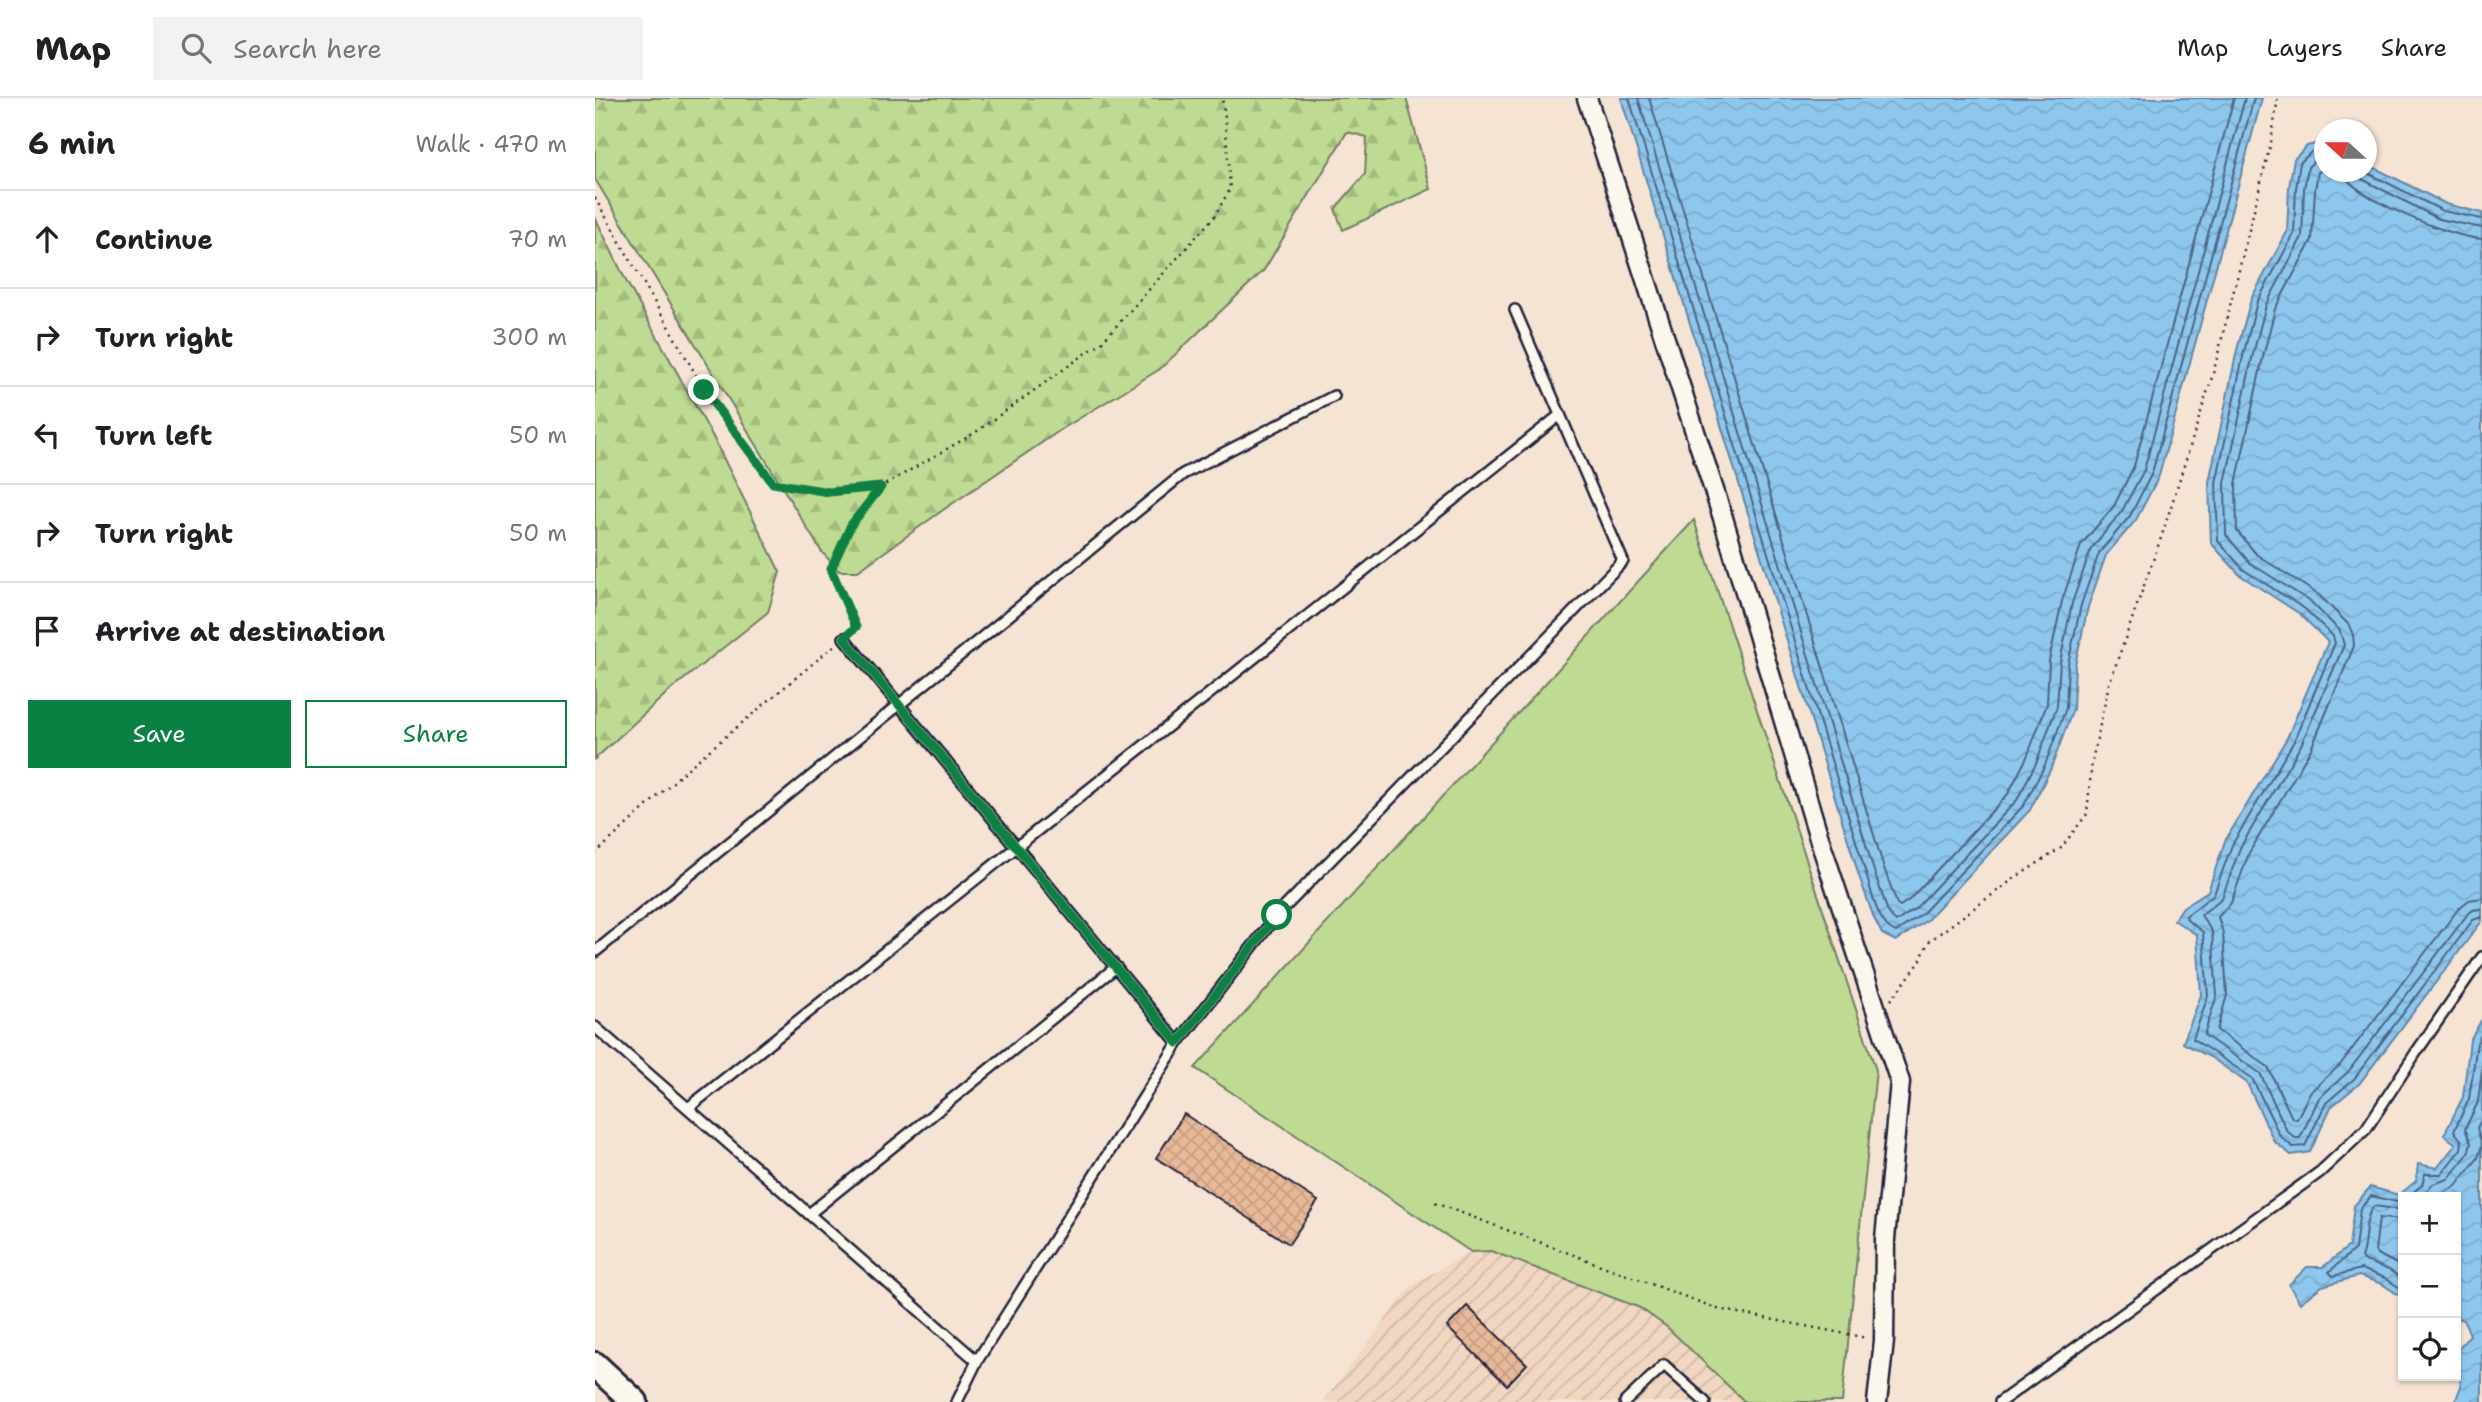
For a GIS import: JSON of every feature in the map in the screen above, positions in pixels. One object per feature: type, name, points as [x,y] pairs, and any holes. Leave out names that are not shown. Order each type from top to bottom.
[{"type":"main road","points":[[595,1365],[635,1402]]},
{"type":"street","points":[[1587,98],[1723,518],[1820,841],[1900,1082],[1885,1239],[1884,1341],[1877,1402]]},
{"type":"lane","points":[[957,1402],[977,1361],[1178,1043],[1277,915],[1623,561],[1515,310]]},
{"type":"lane","points":[[595,952],[1183,474],[1333,396]]},
{"type":"lane","points":[[688,1108],[1560,415]]},
{"type":"lane","points":[[844,638],[1178,1043]]},
{"type":"lane","points":[[2000,1402],[2320,1172],[2366,1129],[2482,957]]},
{"type":"lane","points":[[809,1214],[1116,967]]},
{"type":"lane","points":[[595,1027],[977,1361]]},
{"type":"lane","points":[[1625,1402],[1664,1365],[1705,1402]]},
{"type":"path","points":[[595,854],[687,769],[856,627],[831,569],[851,525],[881,487],[972,434],[1102,342],[1214,217],[1230,189],[1222,98]]},
{"type":"path","points":[[1879,1017],[1920,962],[1928,942],[2012,880],[2061,848],[2087,814],[2092,761],[2109,684],[2162,535],[2213,374],[2271,142],[2278,98]]},
{"type":"path","points":[[595,198],[704,390],[773,483],[829,492],[881,487]]},
{"type":"path","points":[[1435,1203],[1718,1309],[1884,1341]]},
{"type":"shaded area","points":[[1491,1251],[1640,1308],[1667,1327],[1745,1402],[1323,1402],[1408,1290],[1418,1281],[1471,1252]]},
{"type":"green space","points":[[595,98],[1406,98],[1431,189],[1343,230],[1335,209],[1365,174],[1367,137],[1347,132],[1264,270],[1160,369],[1062,429],[858,571],[839,571],[821,551],[595,179]]},
{"type":"green space","points":[[595,217],[625,279],[713,437],[780,572],[768,612],[668,692],[595,759]]},
{"type":"green space","points":[[1694,520],[1876,1070],[1842,1402],[1745,1402],[1667,1327],[1640,1308],[1491,1251],[1471,1252],[1195,1068]]},
{"type":"water","points":[[1621,98],[2262,98],[2159,476],[2136,520],[2106,555],[2088,607],[2075,665],[2073,709],[2051,768],[2030,810],[1927,920],[1896,941],[1882,934],[1859,876]]},
{"type":"water","points":[[2314,144],[2314,182],[2377,182],[2377,169],[2446,204],[2482,213],[2482,921],[2359,1084],[2331,1107],[2310,1152],[2291,1155],[2274,1141],[2247,1083],[2212,1058],[2183,1043],[2201,995],[2197,935],[2174,920],[2183,907],[2208,891],[2225,841],[2287,738],[2328,642],[2300,614],[2240,575],[2211,543],[2209,482],[2237,350],[2251,299],[2287,232],[2289,187],[2294,159],[2307,146]]},
{"type":"water","points":[[2482,1019],[2482,1402],[2455,1402],[2461,1386],[2461,1345],[2470,1335],[2464,1320],[2461,1319],[2461,1192],[2403,1192],[2416,1181],[2418,1164],[2437,1168],[2456,1144],[2444,1135],[2463,1097],[2470,1040]]},
{"type":"water","points":[[2370,1187],[2398,1195],[2398,1295],[2382,1284],[2359,1276],[2322,1286],[2300,1303],[2289,1285],[2307,1267],[2323,1267],[2349,1246],[2354,1206]]},
{"type":"building","points":[[1184,1114],[1318,1201],[1289,1244],[1156,1158]]},
{"type":"building","points":[[1467,1306],[1527,1364],[1507,1385],[1447,1327]]},
{"type":"route","points":[[704,390],[773,483],[829,492],[881,487],[851,525],[831,569],[856,627],[844,638],[1178,1043],[1277,915]]}]
